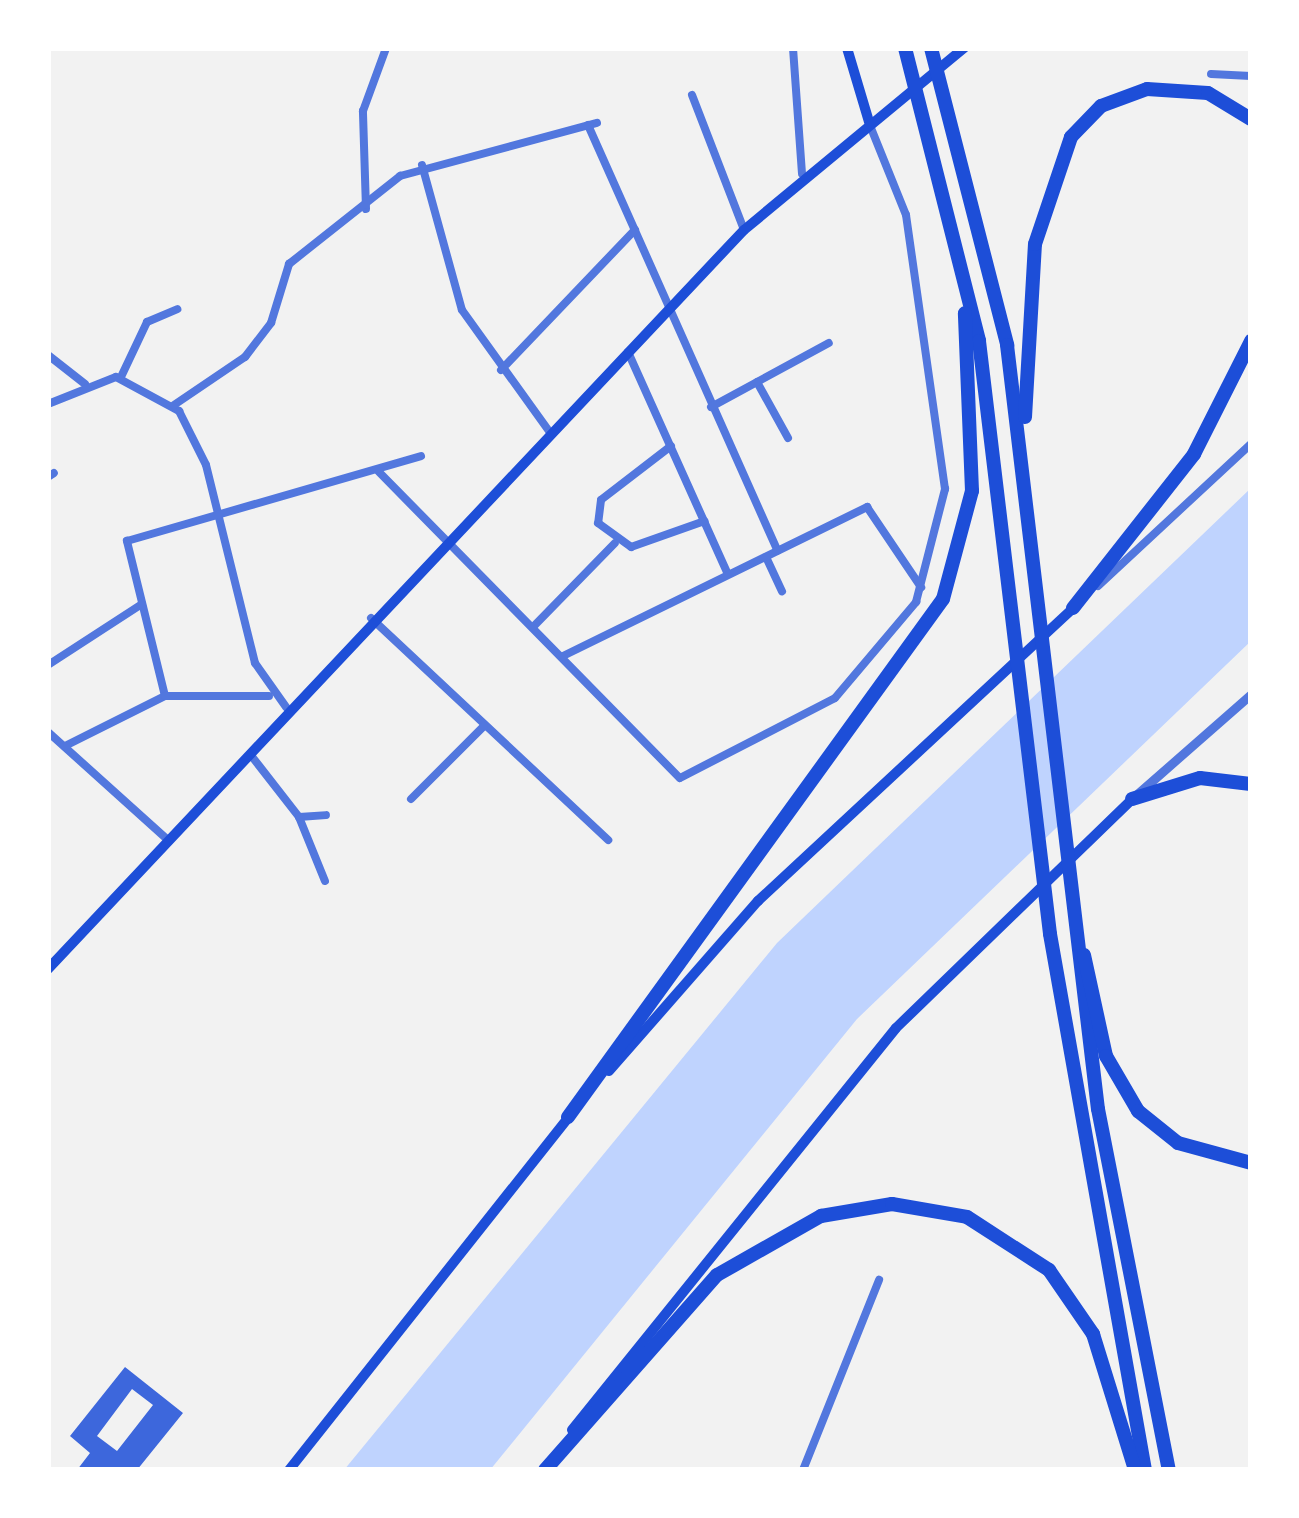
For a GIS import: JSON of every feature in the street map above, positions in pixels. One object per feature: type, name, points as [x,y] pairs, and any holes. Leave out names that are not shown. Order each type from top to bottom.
[{"type":"highway","points":[[931,48],[1002,322],[1030,506],[1112,1194],[1168,1470]]},
{"type":"highway","points":[[906,50],[942,172],[1007,555],[1050,934],[1145,1470]]},
{"type":"highway","points":[[1030,506],[1024,314],[1064,146],[1101,106],[1147,89],[1208,93],[1251,119]]},
{"type":"highway","points":[[568,1117],[888,686],[950,584],[974,434],[942,172]]},
{"type":"highway","points":[[1073,608],[1183,471],[1251,341]]},
{"type":"highway","points":[[1132,799],[1200,778],[1251,784]]},
{"type":"highway","points":[[1075,913],[1106,1056],[1138,1111],[1178,1143],[1251,1163]]},
{"type":"highway","points":[[543,1470],[717,1275],[802,1224],[876,1204],[967,1216],[1049,1270],[1093,1334],[1135,1470]]},
{"type":"main road","points":[[847,48],[868,122]]},
{"type":"main road","points":[[48,969],[286,707],[744,230],[802,174],[964,48]]},
{"type":"main road","points":[[289,1470],[568,1117],[758,902],[1073,608]]},
{"type":"main road","points":[[543,1470],[896,1028],[1132,799]]},
{"type":"street","points":[[366,209],[363,111],[386,48]]},
{"type":"street","points":[[794,48],[802,174]]},
{"type":"street","points":[[1210,74],[1251,76]]},
{"type":"street","points":[[692,94],[744,230]]},
{"type":"street","points":[[380,472],[680,778],[820,708],[880,653],[921,587],[944,502],[942,417],[906,215],[868,122]]},
{"type":"street","points":[[175,405],[245,356],[271,323],[289,264],[422,165],[592,124],[711,407],[778,551]]},
{"type":"street","points":[[422,165],[458,303],[501,370],[549,431]]},
{"type":"street","points":[[501,370],[634,230]]},
{"type":"street","points":[[121,377],[147,322],[177,310]]},
{"type":"street","points":[[711,407],[829,344]]},
{"type":"street","points":[[627,351],[728,574]]},
{"type":"street","points":[[48,355],[85,384]]},
{"type":"street","points":[[48,404],[85,384],[121,377],[175,405],[201,448],[269,696]]},
{"type":"street","points":[[758,382],[788,438]]},
{"type":"street","points":[[1073,608],[1251,445]]},
{"type":"street","points":[[615,543],[598,504],[671,446]]},
{"type":"street","points":[[165,696],[127,542],[421,457]]},
{"type":"street","points":[[563,656],[867,507],[921,587]]},
{"type":"street","points":[[533,627],[615,543],[705,521]]},
{"type":"street","points":[[766,557],[782,591]]},
{"type":"street","points":[[48,647],[51,664],[142,604]]},
{"type":"street","points":[[371,618],[608,840]]},
{"type":"street","points":[[1132,799],[1251,694]]},
{"type":"street","points":[[65,746],[165,696],[269,696],[286,707]]},
{"type":"street","points":[[411,799],[484,726]]},
{"type":"street","points":[[48,732],[168,840]]},
{"type":"street","points":[[248,751],[299,817],[325,881]]},
{"type":"street","points":[[299,817],[326,815]]},
{"type":"street","points":[[803,1470],[878,1280]]},
{"type":"water","points":[[1251,488],[1251,641],[857,1019],[490,1470],[344,1470],[777,943]]},
{"type":"building","points":[[125,1367],[183,1413],[137,1470],[77,1470],[90,1453],[70,1436]],"holes":[[[132,1389],[153,1405],[117,1451],[97,1436]]]}]
